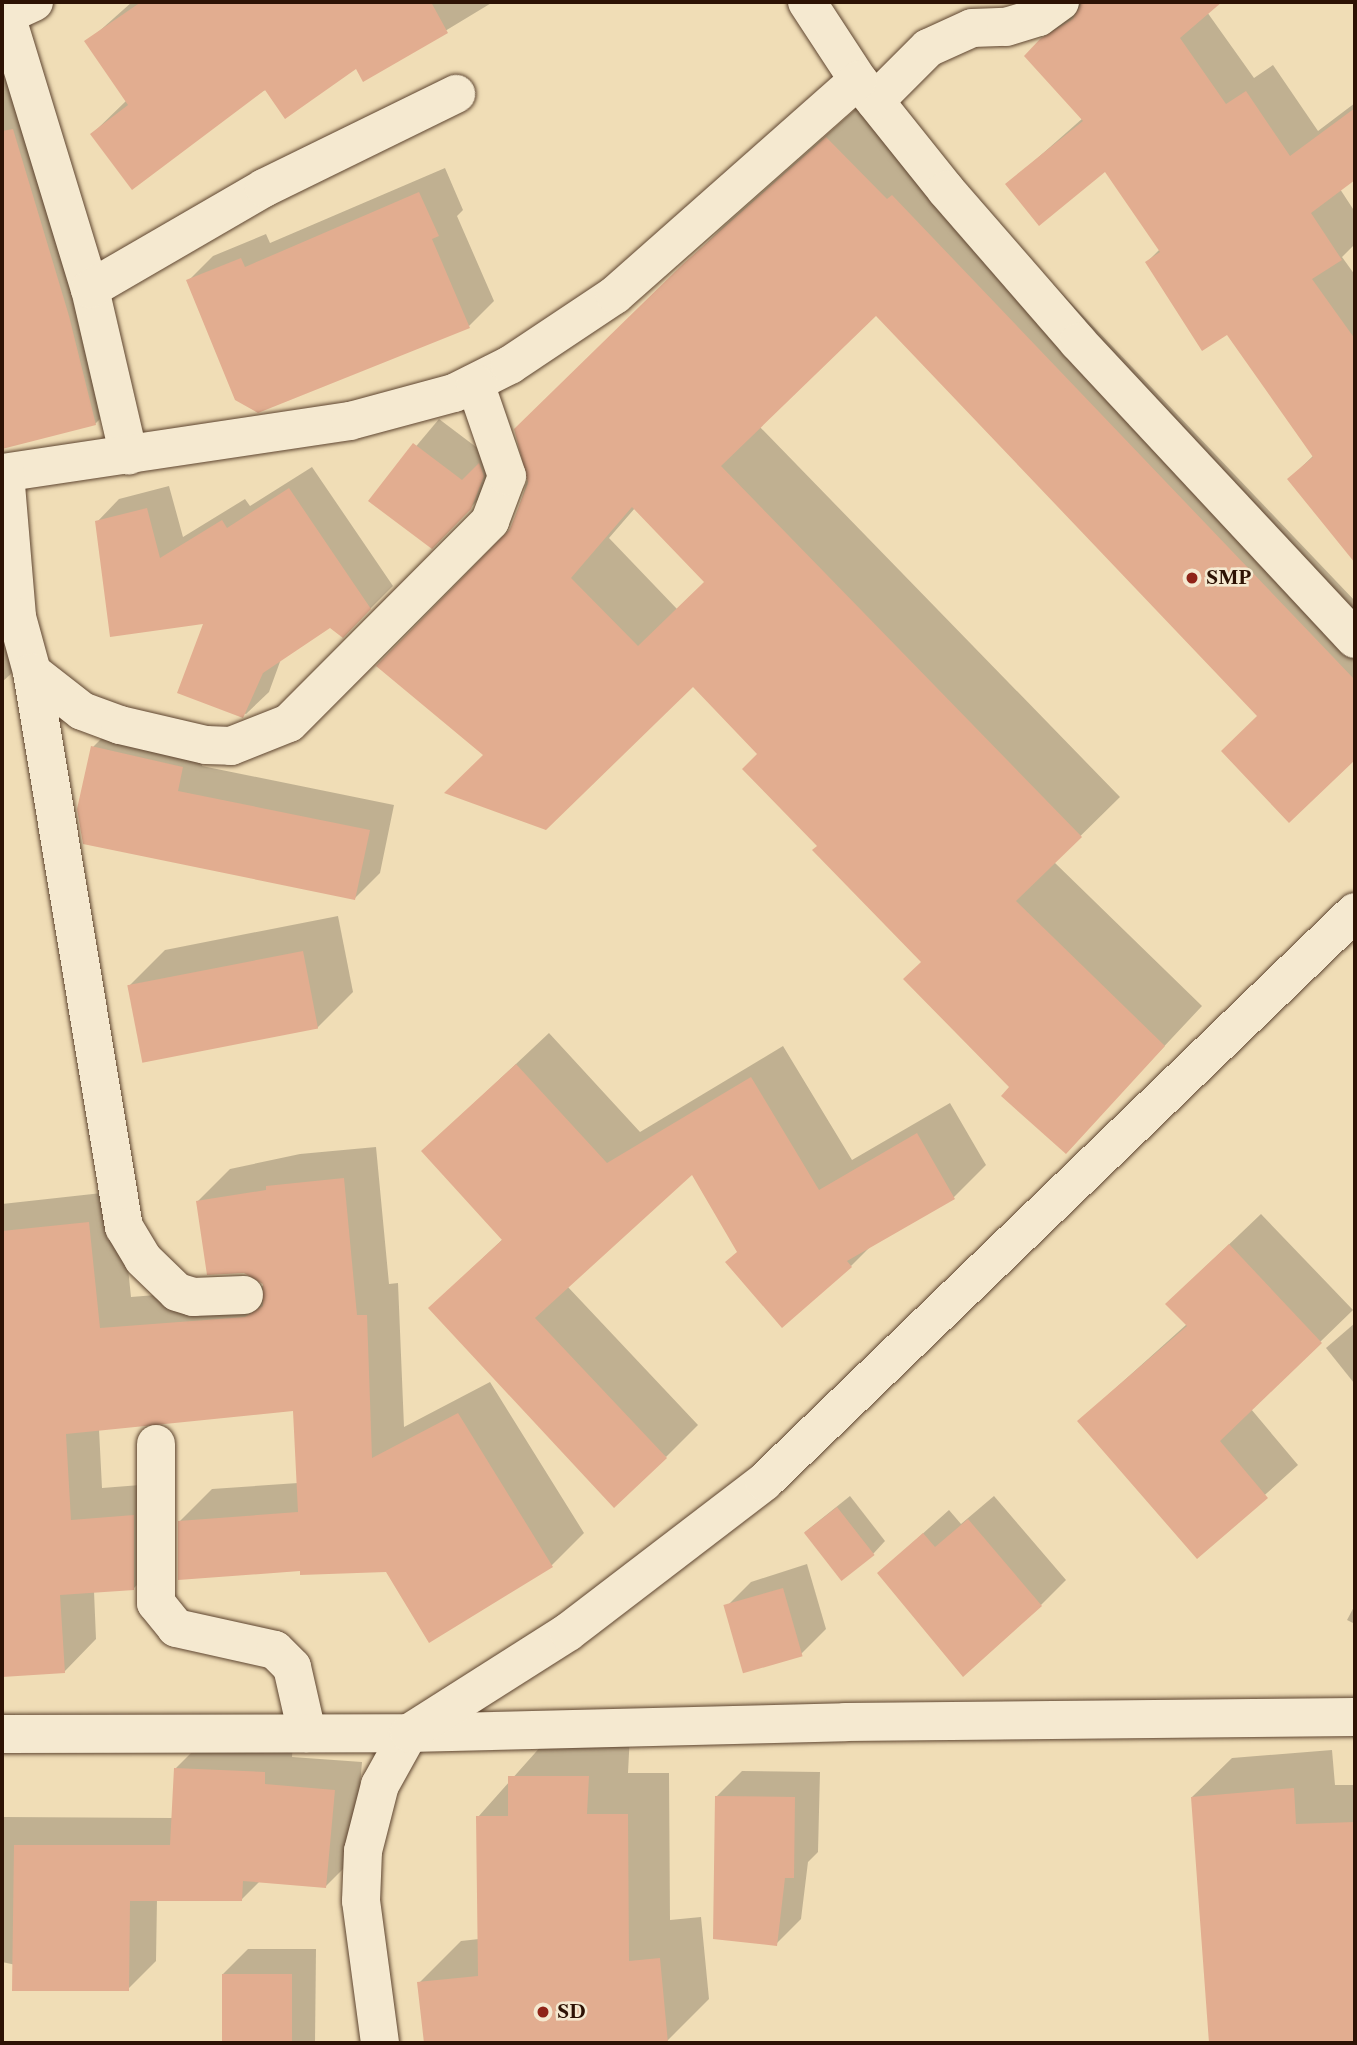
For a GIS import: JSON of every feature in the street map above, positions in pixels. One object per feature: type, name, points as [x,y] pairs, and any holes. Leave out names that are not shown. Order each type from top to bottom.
[{"type":"street","points":[[807,2],[867,90],[946,190],[1078,342],[1355,639]]},
{"type":"street","points":[[244,1295],[193,1297],[177,1292],[143,1259],[124,1227],[32,672],[18,617],[3,473],[350,421],[475,383],[615,295],[867,90],[928,48],[972,28],[1006,27],[1039,17],[1060,2]]},
{"type":"street","points":[[14,8],[90,289],[129,456]]},
{"type":"street","points":[[90,289],[264,188],[456,94]]},
{"type":"street","points":[[32,672],[82,711],[120,725],[206,745],[232,746],[289,723],[489,522],[507,476],[475,383]]},
{"type":"street","points":[[380,2043],[361,1902],[363,1851],[380,1785],[409,1733],[568,1632],[764,1482],[1355,912]]},
{"type":"street","points":[[156,1444],[156,1603],[176,1629],[275,1650],[292,1667],[307,1733]]},
{"type":"street","points":[[2,1734],[409,1733],[845,1722],[1355,1717]]},
{"type":"building","points":[[141,2],[431,2],[448,33],[363,82],[356,69],[285,119],[265,90],[132,190],[90,134],[128,105],[84,41]]},
{"type":"building","points":[[1082,2],[1222,2],[1180,38],[1226,104],[1246,91],[1290,156],[1355,108],[1355,180],[1311,213],[1342,260],[1312,279],[1355,339],[1355,563],[1287,479],[1313,457],[1227,335],[1202,351],[1145,262],[1160,252],[1105,172],[1039,226],[1005,184],[1083,121],[1024,56],[1040,39],[1073,19]]},
{"type":"building","points":[[13,129],[69,316],[96,425],[2,449],[2,131]]},
{"type":"building","points":[[826,137],[887,199],[892,195],[1355,680],[1355,760],[1289,823],[1221,751],[1257,716],[876,316],[721,466],[1082,837],[1016,901],[1165,1046],[1066,1154],[1001,1096],[1009,1087],[903,979],[921,962],[812,850],[817,846],[742,769],[757,754],[693,687],[546,830],[444,793],[483,755],[376,666],[510,529],[528,483],[514,429],[683,264]],"holes":[[[632,507],[704,582],[638,646],[571,578]]]},
{"type":"building","points":[[419,192],[439,236],[432,239],[470,328],[258,413],[235,400],[186,280],[241,258],[245,267]]},
{"type":"building","points":[[413,443],[462,480],[479,463],[484,476],[471,509],[432,549],[368,501]]},
{"type":"building","points":[[289,488],[371,609],[343,638],[330,628],[263,673],[243,718],[177,693],[203,624],[110,637],[95,521],[147,508],[160,558],[222,520],[227,528]]},
{"type":"building","points":[[91,746],[183,767],[178,791],[370,830],[355,900],[83,844],[77,809]]},
{"type":"building","points":[[303,951],[318,1029],[142,1063],[127,985]]},
{"type":"building","points":[[516,1064],[607,1163],[751,1077],[819,1190],[917,1133],[955,1199],[847,1261],[852,1267],[782,1328],[725,1262],[737,1252],[692,1175],[535,1318],[667,1458],[614,1508],[428,1308],[502,1240],[421,1151]]},
{"type":"building","points":[[344,1178],[357,1315],[367,1315],[372,1458],[458,1413],[553,1567],[429,1643],[386,1572],[300,1575],[300,1571],[178,1580],[178,1521],[298,1512],[293,1411],[66,1434],[71,1520],[134,1515],[134,1590],[60,1595],[65,1673],[2,1677],[2,1231],[89,1222],[100,1328],[245,1317],[263,1306],[263,1284],[244,1273],[207,1275],[196,1201],[266,1190],[266,1186]]},
{"type":"building","points":[[1229,1244],[1322,1343],[1220,1441],[1268,1498],[1197,1559],[1077,1421],[1187,1326],[1165,1304]]},
{"type":"building","points":[[837,1507],[875,1555],[841,1581],[804,1533]]},
{"type":"building","points":[[968,1519],[1042,1606],[963,1677],[877,1573],[923,1533],[935,1547]]},
{"type":"building","points":[[783,1588],[803,1656],[743,1673],[723,1605]]},
{"type":"building","points":[[174,1768],[265,1772],[265,1784],[335,1790],[326,1888],[243,1881],[242,1901],[130,1901],[129,1991],[12,1991],[14,1845],[170,1845]]},
{"type":"building","points":[[508,1776],[589,1776],[587,1814],[628,1814],[629,1961],[660,1958],[668,2043],[424,2043],[417,1982],[478,1976],[476,1816],[508,1816]]},
{"type":"building","points":[[1294,1788],[1296,1824],[1355,1822],[1355,2043],[1209,2043],[1191,1797]]},
{"type":"building","points":[[715,1796],[795,1797],[794,1878],[785,1878],[777,1946],[713,1939]]},
{"type":"building","points":[[222,1974],[292,1974],[292,2041],[222,2041]]},
{"type":"place","name":"SMP","points":[[1192,578]]},
{"type":"place","name":"SD","points":[[543,2012]]}]
